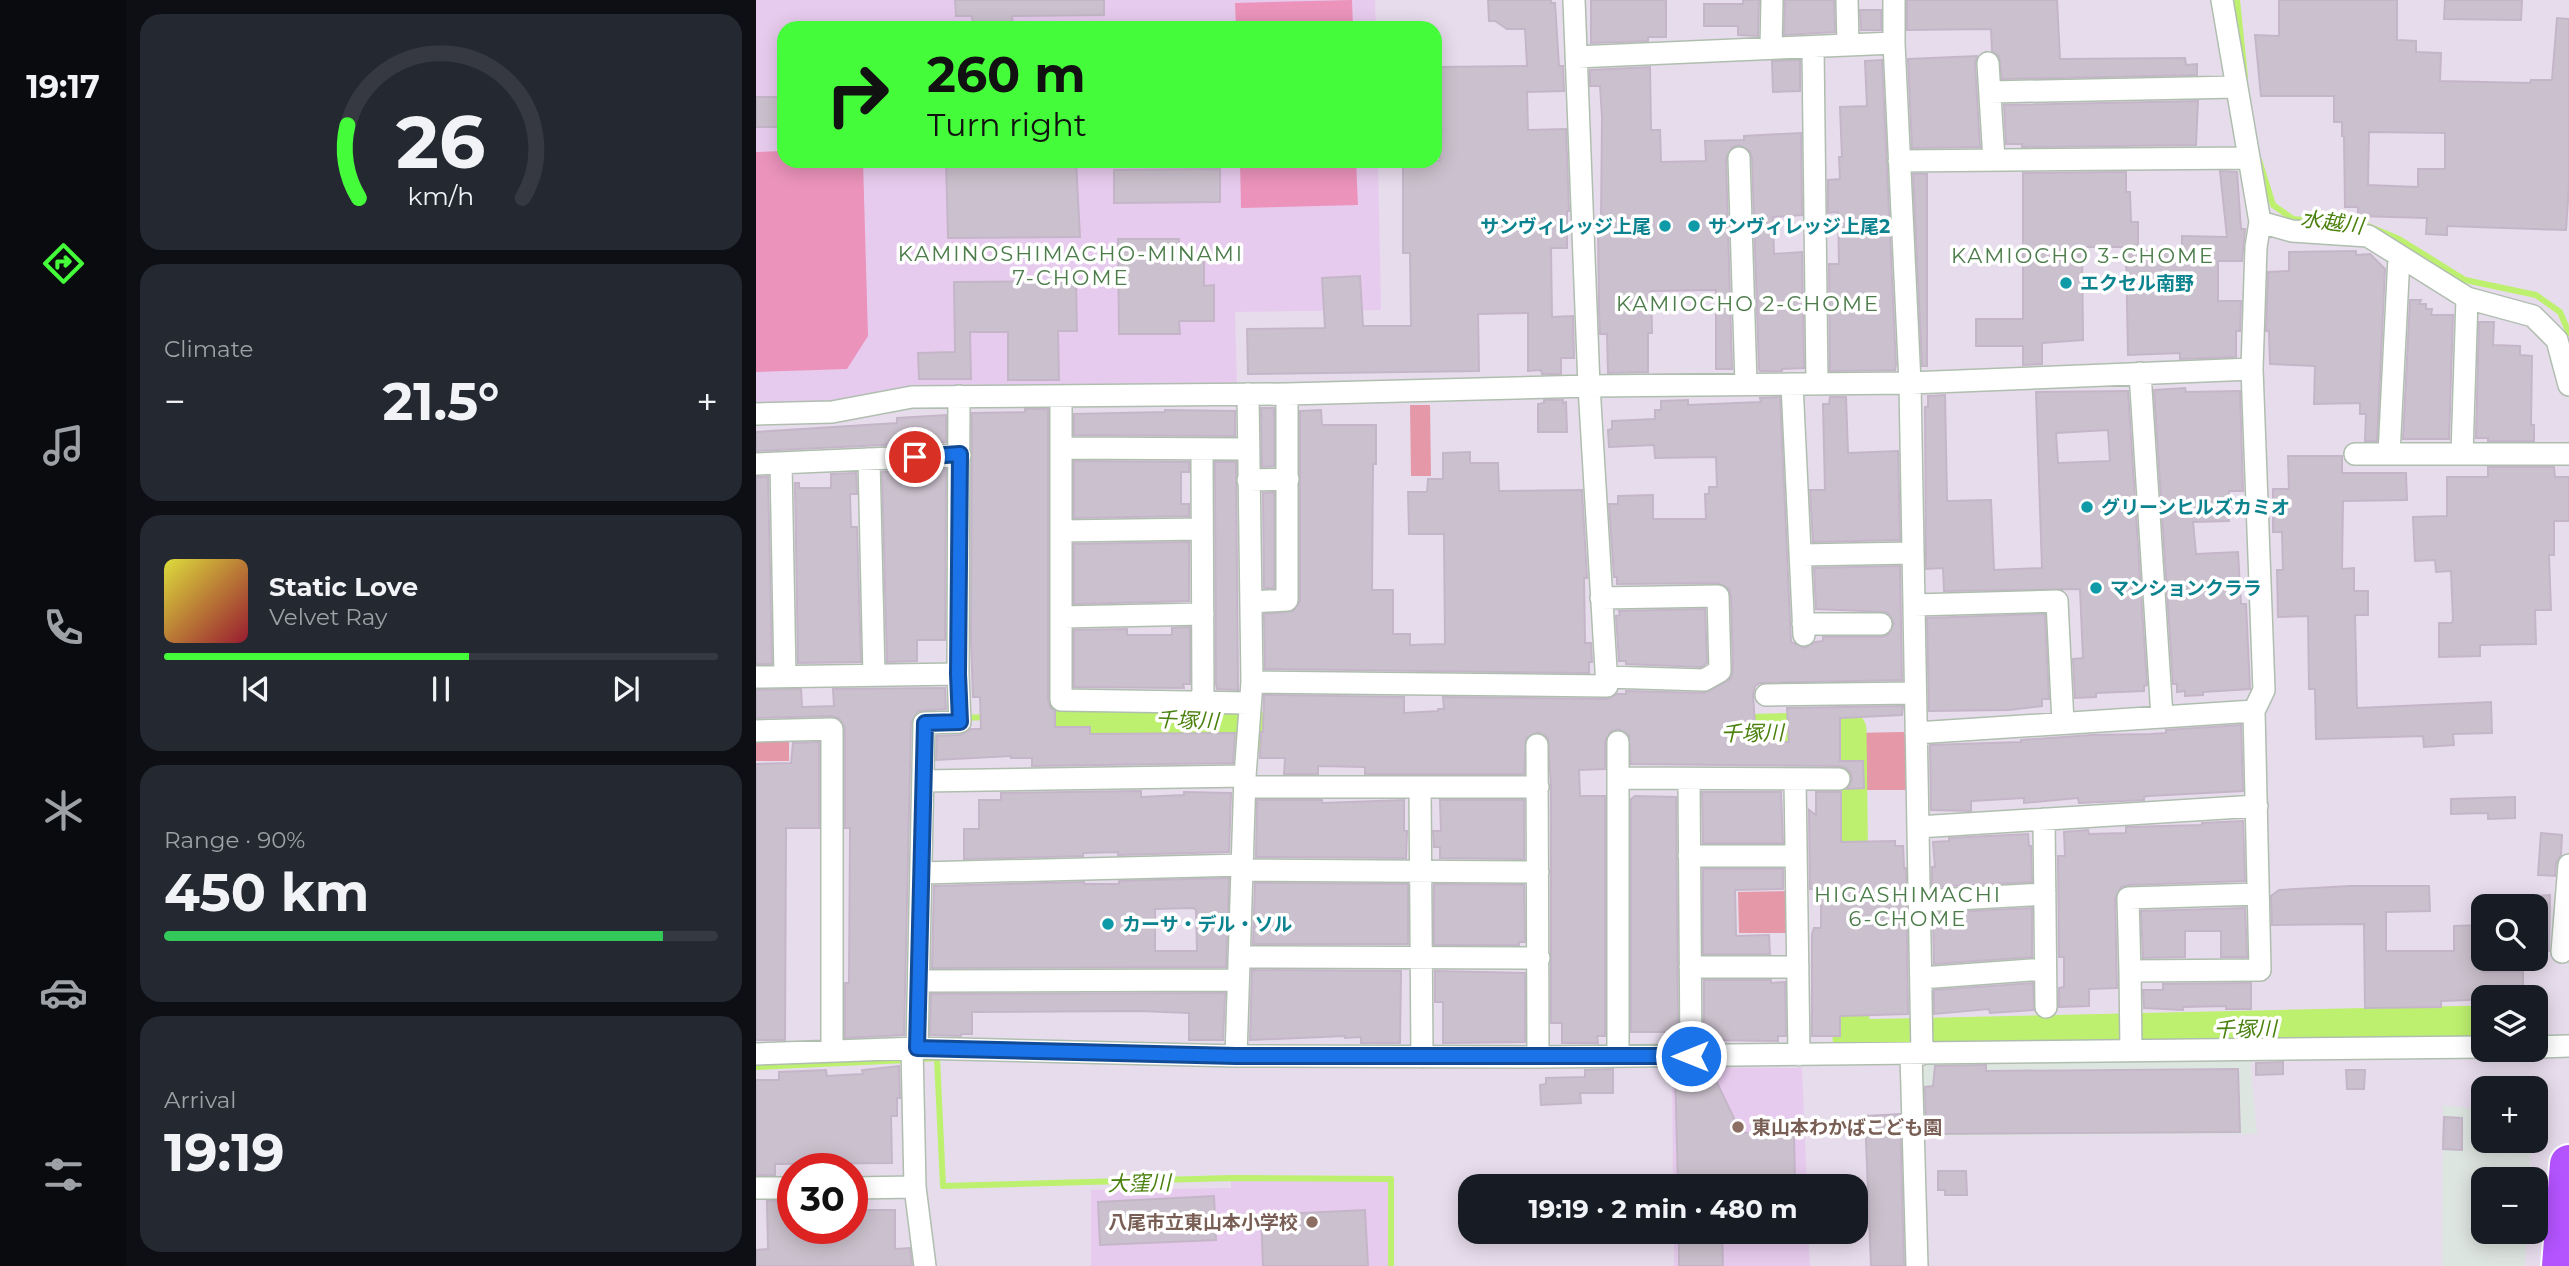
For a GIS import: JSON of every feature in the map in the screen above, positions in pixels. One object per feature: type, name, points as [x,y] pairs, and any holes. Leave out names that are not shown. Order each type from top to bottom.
[{"type":"highway","points":[[2561,1266],[2569,1164]]},
{"type":"street","points":[[1061,396],[1061,701],[1203,702],[1251,692],[1607,686],[1588,386],[1574,0]]},
{"type":"street","points":[[1771,48],[1772,0]]},
{"type":"street","points":[[1847,0],[1848,45]]},
{"type":"street","points":[[1894,0],[1910,383],[1920,901],[1917,1266]]},
{"type":"street","points":[[2130,971],[2260,970],[2254,711],[2264,690],[2252,369],[2256,247],[2260,222],[2221,0]]},
{"type":"street","points":[[1576,57],[1894,43]]},
{"type":"street","points":[[1813,47],[1817,384]]},
{"type":"street","points":[[1988,63],[1994,160]]},
{"type":"street","points":[[1990,92],[2236,87]]},
{"type":"street","points":[[1739,158],[1746,384]]},
{"type":"street","points":[[1899,161],[2249,158]]},
{"type":"street","points":[[2260,222],[2292,231],[2368,236],[2467,298],[2533,316],[2557,340],[2569,385]]},
{"type":"street","points":[[2389,454],[2399,257]]},
{"type":"street","points":[[2462,454],[2467,298]]},
{"type":"street","points":[[756,414],[832,412],[912,397],[959,402],[1061,396],[1910,383],[2252,369]]},
{"type":"street","points":[[2140,373],[2162,717]]},
{"type":"street","points":[[1792,384],[1803,629],[1881,624]]},
{"type":"street","points":[[1236,1056],[1245,781],[1251,692],[1248,394]]},
{"type":"street","points":[[1251,602],[1287,600],[1287,394]]},
{"type":"street","points":[[925,1266],[915,1187],[914,1048],[919,981],[925,723],[960,722],[959,402]]},
{"type":"street","points":[[1060,448],[1248,449]]},
{"type":"street","points":[[1202,449],[1203,702]]},
{"type":"street","points":[[756,464],[960,454]]},
{"type":"street","points":[[2355,454],[2569,454]]},
{"type":"street","points":[[869,459],[874,675]]},
{"type":"street","points":[[781,463],[785,677]]},
{"type":"street","points":[[1248,480],[1288,479]]},
{"type":"street","points":[[1061,531],[1202,529]]},
{"type":"street","points":[[1800,555],[1913,553]]},
{"type":"street","points":[[1601,598],[1718,596],[1720,671],[1704,680],[1606,677]]},
{"type":"street","points":[[1914,605],[2057,601],[2063,723]]},
{"type":"street","points":[[1061,617],[1203,614]]},
{"type":"street","points":[[756,677],[958,674]]},
{"type":"street","points":[[1766,695],[1915,693]]},
{"type":"street","points":[[1916,733],[2254,711]]},
{"type":"street","points":[[756,731],[832,729],[832,1051]]},
{"type":"street","points":[[1618,742],[1618,1056]]},
{"type":"street","points":[[1537,745],[1538,1056]]},
{"type":"street","points":[[1618,778],[1839,779]]},
{"type":"street","points":[[1689,779],[1691,1056]]},
{"type":"street","points":[[1795,779],[1799,1055]]},
{"type":"street","points":[[923,781],[1245,781],[1420,787],[1538,787]]},
{"type":"street","points":[[1420,787],[1422,1056]]},
{"type":"street","points":[[1918,827],[2256,806]]},
{"type":"street","points":[[2044,819],[2046,1007]]},
{"type":"street","points":[[1689,856],[1796,856]]},
{"type":"street","points":[[2562,952],[2569,865]]},
{"type":"street","points":[[921,873],[1242,868],[1538,872]]},
{"type":"street","points":[[1920,901],[2045,894]]},
{"type":"street","points":[[2131,1037],[2128,898],[2258,894]]},
{"type":"street","points":[[1239,957],[1539,958]]},
{"type":"street","points":[[1690,967],[1798,967]]},
{"type":"street","points":[[1921,978],[2045,969]]},
{"type":"street","points":[[919,981],[1238,980]]},
{"type":"street","points":[[756,1054],[914,1048],[1236,1056],[1799,1055],[1919,1045],[2131,1037],[2471,1047]]},
{"type":"street","points":[[2548,1047],[2569,1046]]},
{"type":"street","points":[[868,1188],[915,1187]]},
{"type":"street","points":[[756,1188],[777,1188]]},
{"type":"shaded area","points":[[756,0],[1375,0],[1376,21],[777,21],[777,168],[1378,168],[1381,310],[1235,312],[1237,388],[756,409]]},
{"type":"shaded area","points":[[1352,0],[1353,21],[1236,21],[1235,3]]},
{"type":"shaded area","points":[[777,151],[777,168],[863,168],[868,336],[847,369],[756,372],[756,152]]},
{"type":"shaded area","points":[[1240,168],[1356,168],[1358,205],[1241,208]]},
{"type":"shaded area","points":[[1410,405],[1430,405],[1431,476],[1411,476]]},
{"type":"shaded area","points":[[1905,732],[1908,790],[1853,790],[1851,733]]},
{"type":"shaded area","points":[[756,736],[789,736],[789,761],[756,761]]},
{"type":"shaded area","points":[[1791,891],[1792,933],[1739,933],[1738,892]]},
{"type":"shaded area","points":[[2250,1059],[2257,1134],[1924,1136],[1921,1071],[1931,1060]]},
{"type":"shaded area","name":"東山本わかばこども園","points":[[1672,1067],[1802,1068],[1806,1174],[1673,1174]]},
{"type":"shaded area","points":[[2443,1105],[2471,1108],[2471,1153],[2530,1153],[2530,1167],[2471,1167],[2471,1244],[2526,1244],[2525,1266],[2442,1266]]},
{"type":"shaded area","points":[[1231,1178],[1391,1179],[1391,1266],[1091,1266],[1091,1190],[1231,1188]]},
{"type":"shaded area","points":[[1674,1244],[1809,1244],[1810,1266],[1674,1266]]},
{"type":"building","points":[[955,0],[1104,0],[1104,15],[1012,16],[1012,21],[972,21],[972,16],[956,16]]},
{"type":"building","points":[[1488,0],[1551,0],[1551,3],[1555,3],[1559,66],[1563,66],[1564,91],[1527,92],[1528,130],[1566,129],[1569,211],[1567,248],[1551,248],[1552,317],[1573,316],[1574,358],[1561,358],[1561,374],[1542,374],[1541,370],[1528,371],[1528,313],[1478,314],[1479,371],[1248,374],[1247,329],[1325,328],[1322,278],[1360,276],[1363,326],[1411,326],[1410,253],[1403,253],[1403,168],[1442,168],[1442,67],[1527,66],[1525,29],[1507,29],[1495,21],[1489,21]]},
{"type":"building","points":[[1591,0],[1666,0],[1666,37],[1648,37],[1648,41],[1591,43]]},
{"type":"building","points":[[1743,0],[1759,0],[1758,36],[1738,35],[1738,26],[1704,26],[1704,4],[1743,4]]},
{"type":"building","points":[[1785,0],[1834,0],[1835,32],[1784,35]]},
{"type":"building","points":[[1907,0],[2057,0],[2060,59],[2185,58],[2186,65],[2197,64],[2197,75],[2002,79],[1999,56],[1992,51],[1991,29],[1907,30]]},
{"type":"building","points":[[2279,0],[2397,0],[2397,40],[2416,41],[2416,52],[2441,53],[2440,81],[2530,83],[2531,80],[2552,80],[2557,18],[2569,19],[2569,185],[2566,230],[2447,226],[2447,235],[2426,234],[2427,218],[2358,216],[2358,207],[2345,207],[2344,136],[2342,122],[2334,122],[2334,96],[2261,96],[2255,35],[2279,36]],"holes":[[[2369,132],[2445,133],[2445,169],[2418,169],[2418,187],[2368,185]]]},
{"type":"building","points":[[2445,0],[2522,0],[2521,20],[2444,19]]},
{"type":"building","points":[[1860,10],[1881,10],[1881,30],[1861,30]]},
{"type":"building","points":[[1977,56],[1975,64],[1980,147],[1912,148],[1908,59]]},
{"type":"building","points":[[1800,60],[1800,91],[1773,92],[1772,61]]},
{"type":"building","points":[[1882,60],[1896,365],[1895,370],[1830,371],[1829,264],[1839,264],[1838,212],[1828,213],[1828,180],[1840,179],[1840,107],[1867,106],[1865,61]]},
{"type":"building","points":[[1650,67],[1651,130],[1660,130],[1661,162],[1706,161],[1705,141],[1744,140],[1744,136],[1801,133],[1802,215],[1773,217],[1773,224],[1774,254],[1802,252],[1804,368],[1782,371],[1759,369],[1752,158],[1750,151],[1739,145],[1732,147],[1726,158],[1732,369],[1716,369],[1716,290],[1651,291],[1652,333],[1648,333],[1648,372],[1608,373],[1607,334],[1600,334],[1599,309],[1598,223],[1601,223],[1602,117],[1600,86],[1590,86],[1590,70]]},
{"type":"building","points":[[756,97],[777,97],[777,127],[756,127]]},
{"type":"building","points":[[2198,101],[2196,145],[2022,147],[2022,144],[2006,144],[2004,105]]},
{"type":"building","points":[[946,168],[1076,168],[1080,237],[948,238]]},
{"type":"building","points":[[1220,169],[1220,202],[1114,203],[1114,170]]},
{"type":"building","points":[[2220,171],[2237,172],[2241,229],[2245,229],[2242,261],[2218,261],[2218,301],[2241,301],[2240,331],[2236,331],[2236,357],[2180,359],[2180,353],[2128,355],[2126,251],[2182,250],[2182,236],[2227,237]]},
{"type":"building","points":[[2126,172],[2131,222],[2138,222],[2138,247],[2082,247],[2083,340],[2042,343],[2042,364],[2023,365],[2023,346],[1976,346],[1976,319],[2023,319],[2023,173]]},
{"type":"building","points":[[1913,174],[1927,174],[1927,366],[1922,366]]},
{"type":"building","points":[[1118,239],[1179,239],[1179,254],[1204,254],[1204,286],[1214,285],[1214,321],[1179,321],[1180,334],[1119,334]]},
{"type":"building","points":[[2356,251],[2356,255],[2370,254],[2385,269],[2377,441],[2365,441],[2366,414],[2360,414],[2360,403],[2314,404],[2315,366],[2270,364],[2269,331],[2266,331],[2268,272],[2289,271],[2289,252]]},
{"type":"building","points":[[1076,281],[1077,331],[1058,331],[1059,380],[1008,380],[1008,332],[970,332],[971,379],[919,379],[918,353],[955,352],[954,282]]},
{"type":"building","points":[[2410,300],[2421,300],[2419,304],[2426,304],[2426,309],[2432,309],[2431,315],[2453,315],[2449,439],[2403,439]]},
{"type":"building","points":[[2479,322],[2494,322],[2493,345],[2520,346],[2520,355],[2532,356],[2531,425],[2534,425],[2534,441],[2488,441],[2488,438],[2476,438]]},
{"type":"building","points":[[2185,388],[2186,392],[2240,391],[2243,491],[2229,491],[2229,521],[2193,522],[2196,554],[2238,552],[2241,604],[2246,604],[2250,689],[2185,696],[2185,691],[2177,692],[2177,684],[2173,684],[2154,390]]},
{"type":"building","points":[[2128,391],[2147,685],[2144,686],[2144,691],[2096,693],[2096,697],[2075,698],[2073,659],[2083,658],[2080,589],[1944,591],[1943,568],[1926,569],[1925,407],[1928,407],[1928,396],[1945,395],[1947,501],[1991,500],[1994,570],[2042,568],[2036,392]],"holes":[[[2108,430],[2110,461],[2058,463],[2056,433]]]},
{"type":"building","points":[[1780,397],[1791,642],[1805,648],[1823,641],[1823,637],[1888,635],[1894,623],[1887,612],[1816,609],[1814,568],[1900,566],[1902,680],[1760,683],[1755,686],[1753,694],[1756,742],[1789,742],[1787,708],[1903,706],[1902,715],[1840,718],[1840,761],[1863,761],[1864,788],[1847,789],[1852,780],[1851,773],[1839,766],[1631,764],[1629,735],[1619,729],[1611,731],[1605,741],[1605,769],[1579,770],[1580,796],[1605,796],[1605,1036],[1597,1036],[1598,1043],[1562,1043],[1562,1023],[1551,1023],[1551,786],[1548,738],[1538,732],[1526,738],[1524,774],[1365,774],[1365,767],[1318,766],[1318,774],[1284,774],[1285,758],[1260,758],[1264,695],[1404,697],[1404,713],[1444,709],[1443,697],[1607,699],[1617,694],[1626,694],[1626,691],[1704,693],[1726,682],[1733,671],[1729,589],[1718,583],[1617,584],[1617,577],[1614,577],[1609,504],[1618,504],[1618,496],[1653,495],[1653,519],[1706,519],[1705,494],[1709,494],[1709,487],[1717,487],[1716,457],[1655,458],[1654,445],[1609,447],[1608,430],[1612,429],[1612,421],[1655,419],[1655,410],[1661,410],[1661,401],[1688,400],[1688,405],[1761,402],[1760,398]]},
{"type":"building","points":[[1830,397],[1846,397],[1848,453],[1898,451],[1900,540],[1813,542],[1810,490],[1825,490],[1823,404],[1829,404]]},
{"type":"building","points":[[1544,400],[1566,402],[1567,432],[1538,432],[1538,404],[1544,403]]},
{"type":"building","points":[[1261,408],[1274,408],[1274,466],[1262,467]]},
{"type":"building","points":[[1025,409],[1048,409],[1048,700],[1055,711],[1055,727],[1090,727],[1090,734],[1235,733],[1233,763],[1032,766],[1032,758],[1011,756],[936,760],[937,736],[960,735],[971,729],[981,729],[980,697],[973,697],[971,642],[972,413],[1025,412]]},
{"type":"building","points":[[1165,410],[1235,411],[1235,436],[1074,435],[1074,414]]},
{"type":"building","points":[[1321,410],[1322,425],[1376,425],[1372,590],[1393,590],[1393,634],[1410,634],[1410,645],[1445,644],[1444,534],[1409,534],[1408,492],[1427,492],[1428,479],[1443,479],[1443,453],[1470,452],[1470,463],[1498,463],[1499,491],[1582,490],[1587,578],[1584,578],[1585,643],[1591,643],[1592,662],[1589,662],[1589,673],[1265,669],[1264,614],[1293,611],[1300,601],[1300,411]]},
{"type":"building","points":[[946,415],[946,442],[756,451],[756,432],[897,423],[897,418]]},
{"type":"building","points":[[2288,456],[2342,456],[2342,473],[2406,473],[2407,500],[2343,501],[2342,569],[2354,568],[2354,591],[2368,591],[2368,615],[2355,615],[2357,708],[2491,702],[2492,733],[2453,734],[2454,745],[2424,747],[2423,736],[2316,739],[2315,689],[2309,689],[2308,616],[2278,617],[2277,570],[2283,570],[2282,532],[2273,532],[2273,489],[2289,489]]},
{"type":"building","points":[[1074,461],[1189,462],[1189,472],[1181,472],[1181,504],[1189,504],[1189,516],[1074,518]]},
{"type":"building","points":[[1215,462],[1236,462],[1238,690],[1217,689],[1216,684]]},
{"type":"building","points":[[2488,467],[2554,467],[2555,477],[2569,477],[2569,521],[2554,521],[2554,555],[2549,555],[2551,610],[2535,610],[2536,644],[2480,645],[2480,656],[2439,657],[2439,623],[2452,623],[2453,619],[2451,571],[2436,572],[2435,560],[2415,561],[2413,517],[2447,516],[2447,477],[2488,477]]},
{"type":"building","points":[[946,469],[945,640],[917,640],[917,661],[887,662],[882,472]]},
{"type":"building","points":[[856,473],[857,494],[850,494],[851,527],[857,527],[861,662],[798,663],[795,483],[799,483],[799,488],[831,488],[831,474]]},
{"type":"building","points":[[756,477],[768,477],[772,664],[756,664]]},
{"type":"building","points":[[1274,492],[1274,588],[1264,588],[1263,493]]},
{"type":"building","points":[[1189,542],[1189,601],[1074,604],[1074,544]]},
{"type":"building","points":[[1705,609],[1707,663],[1701,667],[1626,664],[1626,661],[1619,661],[1616,616],[1620,615],[1619,611]]},
{"type":"building","points":[[2045,614],[2049,699],[2042,699],[2042,706],[2009,710],[1929,711],[1927,618]]},
{"type":"building","points":[[1190,627],[1190,684],[1183,684],[1184,688],[1074,687],[1074,630],[1127,629],[1127,635],[1172,635],[1172,628]]},
{"type":"building","points":[[945,688],[946,709],[918,711],[911,723],[904,1035],[845,1038],[845,983],[849,983],[850,828],[845,828],[845,728],[839,718],[832,716],[756,718],[756,690],[801,689],[802,707],[834,706],[833,689]]},
{"type":"building","points":[[2241,725],[2243,791],[2079,803],[2078,798],[2024,803],[2024,798],[1971,801],[1971,811],[1931,810],[1930,745],[2151,734],[2166,733],[2166,730]]},
{"type":"building","points":[[819,742],[819,828],[786,828],[785,1040],[756,1040],[756,764],[791,763],[793,743]]},
{"type":"building","points":[[1141,791],[1141,797],[1184,795],[1184,792],[1231,793],[1229,852],[1118,855],[1118,852],[1083,853],[1083,856],[964,859],[964,829],[979,829],[979,800],[1001,800],[1001,793]]},
{"type":"building","points":[[1702,792],[1781,792],[1783,843],[1703,843]]},
{"type":"building","points":[[1816,792],[1841,792],[1841,842],[1895,841],[1895,846],[1903,846],[1904,869],[1906,868],[1908,1014],[1840,1016],[1840,1036],[1812,1036],[1812,934],[1814,928],[1821,928],[1821,896],[1816,896],[1816,889],[1810,889],[1809,810],[1816,815]]},
{"type":"building","points":[[1635,796],[1676,797],[1678,1032],[1631,1032],[1631,799]]},
{"type":"building","points":[[2515,797],[2515,818],[2488,819],[2488,813],[2451,814],[2451,799]]},
{"type":"building","points":[[1257,800],[1322,800],[1322,803],[1404,800],[1406,858],[1256,857]]},
{"type":"building","points":[[1440,800],[1524,800],[1524,859],[1440,858],[1440,847],[1434,847],[1433,831],[1441,831]]},
{"type":"building","points":[[2243,821],[2245,881],[2121,887],[2115,898],[2117,988],[2089,989],[2089,1006],[2059,1007],[2059,988],[2064,987],[2064,957],[2059,957],[2058,856],[2065,856],[2064,832],[2088,830],[2089,834],[2126,833],[2126,827]]},
{"type":"building","points":[[2541,833],[2562,835],[2561,855],[2556,863],[2555,876],[2538,875]]},
{"type":"building","points":[[2028,834],[2032,882],[1932,887],[1932,867],[1935,867],[1933,842],[1949,841],[1949,838]]},
{"type":"building","points":[[1703,869],[1783,869],[1783,889],[1735,890],[1736,936],[1769,935],[1770,954],[1703,954]]},
{"type":"building","points":[[1229,878],[1226,967],[932,968],[934,886],[1084,882],[1119,884],[1119,881]],"holes":[[[1155,909],[1196,910],[1197,951],[1155,951]]]},
{"type":"building","points":[[1255,883],[1408,884],[1408,944],[1253,944]]},
{"type":"building","points":[[1434,884],[1524,885],[1525,942],[1519,942],[1519,945],[1434,945]]},
{"type":"building","points":[[2350,886],[2429,886],[2430,911],[2386,912],[2386,951],[2454,951],[2454,926],[2471,925],[2471,971],[2523,972],[2523,985],[2471,985],[2471,1000],[2441,1001],[2441,1007],[2365,1008],[2364,924],[2272,925],[2271,896],[2279,890]]},
{"type":"building","points":[[2550,895],[2549,951],[2548,951]]},
{"type":"building","points":[[2032,908],[2032,957],[1934,964],[1933,913]]},
{"type":"building","points":[[2245,908],[2247,957],[2221,957],[2221,931],[2185,931],[2185,957],[2143,958],[2141,911]]},
{"type":"building","points":[[1252,970],[1401,971],[1400,1043],[1361,1043],[1361,1037],[1345,1036],[1250,1040]]},
{"type":"building","points":[[1435,971],[1525,973],[1525,1042],[1443,1043],[1443,1002],[1435,1002]]},
{"type":"building","points":[[1704,980],[1785,982],[1786,1036],[1778,1036],[1778,1041],[1704,1040]]},
{"type":"building","points":[[2033,983],[2034,1010],[1990,1013],[1989,1009],[1934,1014],[1934,990]]},
{"type":"building","points":[[2251,983],[2251,1009],[2226,1009],[2226,1006],[2183,1007],[2183,1010],[2144,1008],[2143,990],[2163,990],[2163,984]]},
{"type":"building","points":[[1225,993],[1223,1040],[1189,1040],[1189,1013],[1140,1011],[972,1012],[972,1034],[930,1035],[931,994]]},
{"type":"building","points":[[2283,1062],[2283,1074],[2256,1075],[2256,1063]]},
{"type":"building","points":[[1986,1065],[1986,1071],[2238,1069],[2240,1132],[1934,1134],[1934,1127],[1926,1128],[1925,1087],[1933,1086],[1935,1066]]},
{"type":"building","points":[[899,1066],[900,1098],[897,1098],[897,1116],[891,1116],[892,1163],[868,1163],[868,1153],[777,1153],[775,1175],[756,1175],[756,1080],[779,1080],[779,1072],[826,1070],[827,1076],[863,1074],[862,1070]]},
{"type":"building","points":[[1710,1068],[1741,1133],[1794,1132],[1795,1174],[1678,1174],[1675,1069]]},
{"type":"building","points":[[1613,1069],[1613,1093],[1580,1093],[1581,1103],[1541,1105],[1540,1085],[1546,1084],[1546,1078],[1585,1077],[1585,1070]]},
{"type":"building","points":[[2346,1070],[2365,1070],[2364,1089],[2347,1089]]},
{"type":"building","points":[[1900,1114],[1904,1266],[1871,1266],[1865,1116]]},
{"type":"building","points":[[2444,1117],[2462,1118],[2462,1150],[2443,1149]]},
{"type":"building","points":[[1938,1171],[1966,1171],[1967,1195],[1945,1195],[1945,1190],[1938,1190]]},
{"type":"building","points":[[1214,1196],[1216,1240],[1100,1245],[1098,1202]]},
{"type":"building","points":[[767,1201],[777,1201],[777,1244],[868,1244],[868,1210],[895,1210],[895,1249],[910,1248],[912,1266],[756,1266],[756,1250],[768,1249]]},
{"type":"building","points":[[1365,1210],[1368,1266],[1263,1266],[1261,1215]]},
{"type":"building","points":[[1679,1244],[1722,1244],[1723,1266],[1679,1266]]},
{"type":"waterway","name":"水越川","points":[[2237,0],[2245,77]]},
{"type":"waterway","name":"水越川","points":[[2259,160],[2273,205],[2293,219],[2351,225]]},
{"type":"waterway","name":"水越川","points":[[2368,226],[2399,239],[2465,280],[2536,295],[2560,312],[2569,333]]},
{"type":"waterway","name":"千塚川","points":[[1011,699],[1015,708],[1028,715],[1240,721],[1264,733],[1310,734]]},
{"type":"waterway","name":"千塚川","points":[[963,718],[987,717]]},
{"type":"waterway","name":"千塚川","points":[[1477,737],[1543,738],[1848,730],[1850,892]]},
{"type":"waterway","name":"千塚川","points":[[1850,964],[1851,1038],[2471,1024]]},
{"type":"waterway","name":"大窪川","points":[[921,1059],[937,1058],[943,1186],[1231,1178],[1391,1179],[1391,1266]]},
{"type":"waterway","name":"大窪川","points":[[756,1067],[907,1060]]},
{"type":"place","name":"サンヴィレッジ上尾","points":[[1665,226]]},
{"type":"place","name":"サンヴィレッジ上尾2","points":[[1694,226]]},
{"type":"place","name":"エクセル南野","points":[[2066,283]]},
{"type":"place","name":"グリーンヒルズカミオ","points":[[2087,507]]},
{"type":"place","name":"マンションクララ","points":[[2096,588]]},
{"type":"place","name":"カーサ・デル・ソル","points":[[1108,924]]},
{"type":"place","name":"東山本わかばこども園","points":[[1738,1127]]},
{"type":"place","name":"八尾市立東山本小学校","points":[[1312,1222]]},
{"type":"district","name":"KAMIOCHO 3-CHOME","points":[[2083,255]]},
{"type":"district","name":"KAMINOSHIMACHO-MINAMI 7-CHOME","points":[[1071,265]]},
{"type":"district","name":"KAMIOCHO 2-CHOME","points":[[1748,303]]},
{"type":"district","name":"HIGASHIMACHI 6-CHOME","points":[[1908,906]]},
{"type":"route","points":[[915,457],[960,454],[960,722],[925,723],[917,1048],[1236,1056],[1691,1056]]}]
